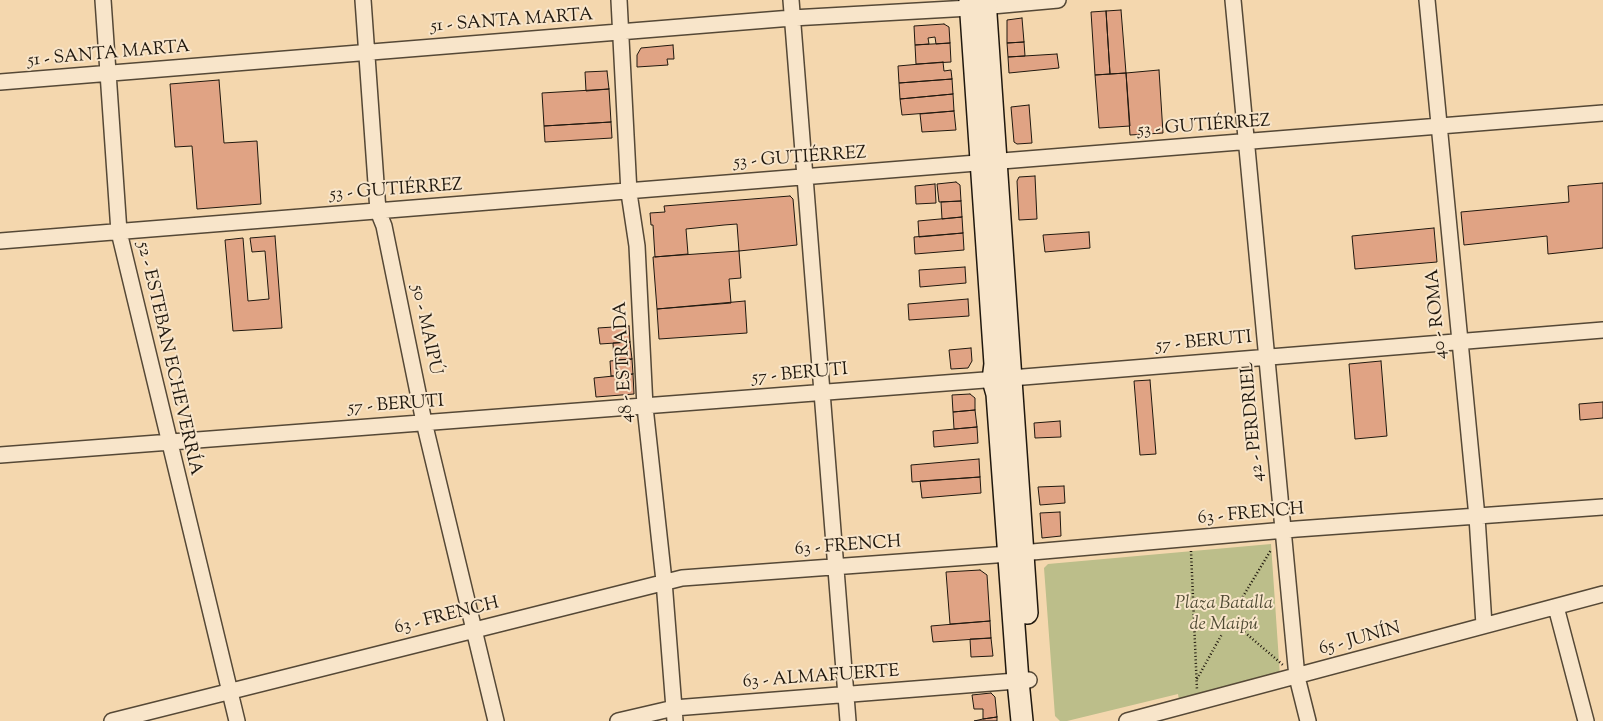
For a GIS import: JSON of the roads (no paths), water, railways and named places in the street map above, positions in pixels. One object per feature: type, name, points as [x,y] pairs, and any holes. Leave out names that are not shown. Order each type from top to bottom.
[{"type":"main road","points":[[978,4],[989,163],[995,364],[1002,379],[997,394],[1016,554],[1024,681],[1022,721]]},
{"type":"main road","points":[[1024,681],[1032,721]]},
{"type":"street","name":"52 - ESTEBAN ECHEVERRÍA","points":[[103,0],[119,232],[168,442],[237,721]]},
{"type":"street","name":"50 - MAIPÚ","points":[[363,0],[378,210],[384,226],[424,422],[496,721]]},
{"type":"street","name":"48 - ESTRADA","points":[[619,0],[629,193],[637,246],[645,407],[664,581],[675,715]]},
{"type":"street","points":[[791,0],[848,721]]},
{"type":"street","name":"51 - SANTA MARTA","points":[[0,82],[792,18],[1058,0]]},
{"type":"street","name":"42 - PERDRIEL","points":[[1233,0],[1297,677],[1308,721]]},
{"type":"street","name":"40 - ROMA","points":[[1427,0],[1477,517],[1484,626]]},
{"type":"street","name":"53 - GUTIÉRREZ","points":[[0,241],[378,210],[629,193],[1603,113]]},
{"type":"street","name":"57 - BERUTI","points":[[0,455],[645,407],[1603,330]]},
{"type":"street","name":"63 - FRENCH","points":[[112,721],[682,578],[1016,554],[1282,530],[1603,507]]},
{"type":"street","name":"65 - JUNÍN","points":[[1127,721],[1198,704],[1603,594]]},
{"type":"street","points":[[1556,607],[1586,721]]},
{"type":"street","name":"63 - ALMAFUERTE","points":[[618,721],[846,695],[1024,681]]},
{"type":"park label","name":"Plaza Batalla de Maipú","points":[[1224,615]]}]
